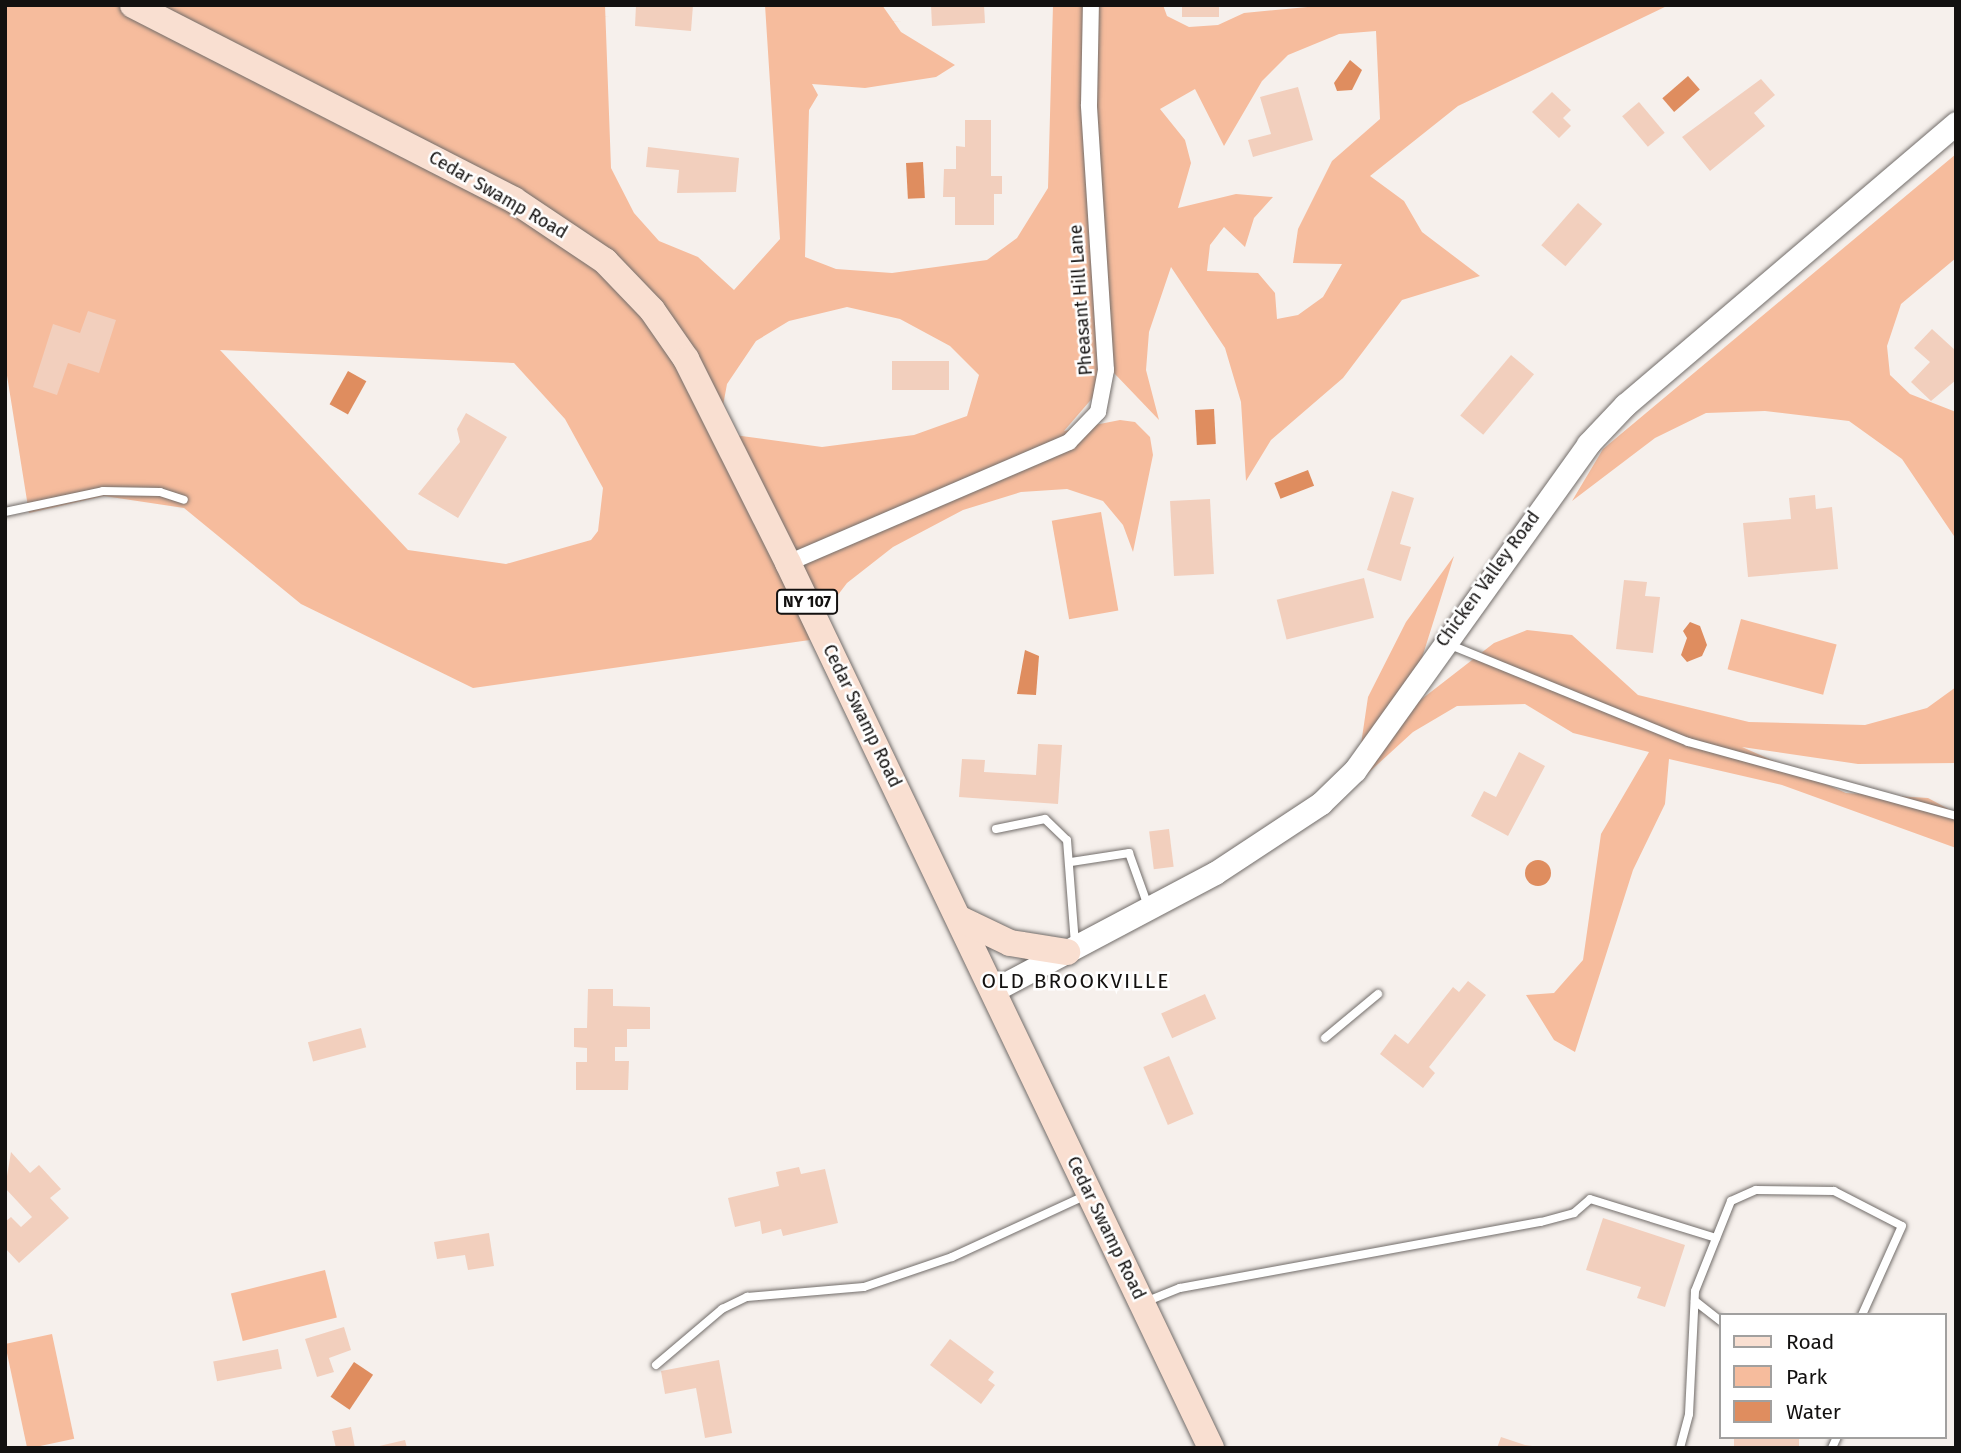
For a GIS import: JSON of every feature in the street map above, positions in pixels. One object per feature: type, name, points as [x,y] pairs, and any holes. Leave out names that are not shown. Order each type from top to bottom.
[{"type":"main road","name":"Cedar Swamp Road","points":[[133,5],[514,200],[605,261],[652,310],[686,359],[788,563],[1211,1448]]},
{"type":"main road","name":"Chicken Valley Road","points":[[994,990],[1149,908],[1321,803],[1355,769],[1442,642],[1588,444],[1625,405],[1956,123]]},
{"type":"main road","points":[[960,919],[1010,943],[1071,950]]},
{"type":"street","name":"Pheasant Hill Lane","points":[[788,563],[1069,442],[1098,412],[1106,370],[1090,114],[1091,5]]},
{"type":"lane","points":[[5,512],[103,491],[160,492],[184,500]]},
{"type":"lane","points":[[1442,642],[1688,742],[1956,816]]},
{"type":"lane","points":[[996,830],[1045,819],[1067,840],[1071,862],[1071,950]]},
{"type":"lane","points":[[1071,862],[1129,853],[1149,908]]},
{"type":"lane","points":[[1325,1038],[1378,994]]},
{"type":"lane","points":[[1680,1448],[1689,1413],[1695,1301],[1731,1201],[1756,1190],[1835,1191],[1902,1226],[1863,1313]]},
{"type":"lane","points":[[656,1365],[722,1309],[747,1297],[864,1287],[952,1257],[1089,1194]]},
{"type":"lane","points":[[1143,1303],[1180,1287],[1541,1222],[1574,1213],[1590,1199],[1716,1238]]},
{"type":"lane","points":[[1695,1301],[1720,1320]]},
{"type":"green space","points":[[5,5],[605,5],[611,168],[634,213],[659,241],[698,257],[734,290],[780,239],[765,5],[882,5],[901,32],[955,65],[936,77],[865,88],[812,84],[818,95],[809,110],[805,257],[836,269],[892,273],[987,260],[1017,238],[1048,188],[1053,5],[1163,5],[1167,16],[1189,27],[1218,25],[1244,13],[1329,5],[1669,5],[1458,106],[1370,176],[1404,201],[1422,232],[1480,276],[1402,300],[1343,378],[1271,440],[1246,481],[1241,402],[1225,348],[1171,267],[1149,332],[1146,370],[1159,420],[1114,373],[1064,431],[1120,420],[1135,422],[1150,437],[1153,455],[1133,552],[1123,525],[1103,501],[1067,489],[1021,492],[963,510],[893,547],[847,583],[825,612],[649,298],[514,200],[652,310],[824,638],[473,688],[301,604],[184,508],[104,496],[29,513],[5,363]],"holes":[[[1376,31],[1380,119],[1332,161],[1298,229],[1293,263],[1342,264],[1323,297],[1298,315],[1277,319],[1275,293],[1258,273],[1207,271],[1210,245],[1224,227],[1245,247],[1254,218],[1273,197],[1236,194],[1178,208],[1191,163],[1185,140],[1160,109],[1195,89],[1224,146],[1262,81],[1288,55],[1339,34]],[[847,307],[900,319],[950,346],[979,375],[967,416],[914,435],[822,447],[734,435],[720,422],[727,384],[756,341],[789,321]],[[220,350],[514,363],[565,419],[603,488],[598,531],[591,540],[506,564],[408,550]]]},
{"type":"green space","points":[[1956,154],[1956,258],[1901,304],[1887,346],[1890,375],[1910,394],[1956,412],[1956,539],[1902,459],[1849,421],[1765,411],[1706,413],[1655,438],[1572,501],[1603,449]]},
{"type":"green space","points":[[1101,512],[1118,610],[1069,619],[1052,521]]},
{"type":"green space","points":[[1454,556],[1405,712],[1494,643],[1527,630],[1572,635],[1638,695],[1749,722],[1865,725],[1927,708],[1956,687],[1956,763],[1858,764],[1742,747],[1846,793],[1928,798],[1956,813],[1956,848],[1782,785],[1669,759],[1665,804],[1633,870],[1575,1052],[1554,1040],[1526,995],[1554,993],[1583,960],[1601,834],[1649,752],[1573,733],[1525,704],[1457,706],[1413,732],[1355,785],[1368,697],[1406,622]]},
{"type":"green space","points":[[1741,619],[1837,645],[1823,695],[1728,669]]},
{"type":"green space","points":[[325,1270],[337,1318],[243,1341],[231,1293]]},
{"type":"green space","points":[[52,1334],[74,1439],[27,1448],[5,1344]]},
{"type":"water","points":[[1350,60],[1362,70],[1352,90],[1337,91],[1334,83]]},
{"type":"water","points":[[1688,76],[1700,90],[1674,112],[1662,98]]},
{"type":"water","points":[[923,162],[925,198],[908,199],[906,163]]},
{"type":"water","points":[[348,371],[366,381],[348,414],[330,404]]},
{"type":"water","points":[[1214,409],[1216,444],[1197,445],[1195,410]]},
{"type":"water","points":[[1308,470],[1314,486],[1280,499],[1274,483]]},
{"type":"water","points":[[1690,622],[1700,626],[1707,645],[1702,656],[1687,662],[1681,655],[1687,638],[1683,631]]},
{"type":"water","points":[[1025,650],[1039,656],[1036,695],[1017,694]]},
{"type":"water","points":[[1538,860],[1547,864],[1551,873],[1547,882],[1538,886],[1529,882],[1525,873],[1529,864]]},
{"type":"water","points":[[354,1362],[373,1375],[350,1410],[331,1397]]},
{"type":"building","points":[[636,5],[693,5],[691,31],[635,26]]},
{"type":"building","points":[[931,5],[984,5],[985,23],[932,26]]},
{"type":"building","points":[[1182,5],[1219,5],[1219,17],[1182,17]]},
{"type":"building","points":[[1761,79],[1775,95],[1754,113],[1765,126],[1710,171],[1682,137]]},
{"type":"building","points":[[1298,87],[1313,140],[1253,157],[1248,140],[1271,134],[1260,97]]},
{"type":"building","points":[[1552,92],[1571,110],[1563,118],[1571,126],[1559,138],[1532,112]]},
{"type":"building","points":[[1639,102],[1665,133],[1648,147],[1622,116]]},
{"type":"building","points":[[965,120],[991,120],[991,176],[1002,176],[1002,194],[994,194],[994,225],[955,225],[955,197],[943,197],[944,169],[956,169],[956,146],[965,147]]},
{"type":"building","points":[[648,147],[739,158],[736,192],[677,193],[679,170],[646,167]]},
{"type":"building","points":[[1578,203],[1602,224],[1565,266],[1541,245]]},
{"type":"building","points":[[88,311],[116,320],[99,373],[68,363],[57,395],[33,387],[53,324],[80,333]]},
{"type":"building","points":[[1932,329],[1956,351],[1956,380],[1931,401],[1911,382],[1930,362],[1914,348]]},
{"type":"building","points":[[1511,355],[1534,374],[1483,435],[1460,416]]},
{"type":"building","points":[[892,361],[949,361],[949,390],[892,390]]},
{"type":"building","points":[[466,413],[507,437],[458,518],[418,494],[460,442],[457,429]]},
{"type":"building","points":[[1392,491],[1414,498],[1400,544],[1411,547],[1401,581],[1367,570]]},
{"type":"building","points":[[1815,495],[1816,509],[1832,507],[1838,569],[1748,577],[1743,523],[1791,519],[1789,498]]},
{"type":"building","points":[[1210,499],[1214,574],[1174,576],[1170,501]]},
{"type":"building","points":[[1364,578],[1374,618],[1287,640],[1277,600]]},
{"type":"building","points":[[1624,580],[1647,582],[1645,596],[1660,597],[1653,653],[1616,649]]},
{"type":"building","points":[[1038,744],[1062,745],[1058,804],[959,797],[962,759],[985,760],[984,772],[1036,775]]},
{"type":"building","points":[[1519,752],[1545,766],[1508,836],[1471,816],[1484,791],[1496,797]]},
{"type":"building","points":[[1169,829],[1174,867],[1154,869],[1149,831]]},
{"type":"building","points":[[1468,981],[1486,995],[1429,1067],[1435,1073],[1423,1088],[1380,1054],[1395,1034],[1408,1044],[1453,987],[1459,992]]},
{"type":"building","points":[[588,989],[613,989],[613,1006],[650,1007],[650,1029],[627,1029],[627,1047],[615,1047],[615,1061],[629,1061],[628,1090],[576,1090],[576,1062],[587,1062],[587,1048],[574,1047],[574,1028],[587,1028]]},
{"type":"building","points":[[1205,994],[1216,1019],[1172,1038],[1161,1014]]},
{"type":"building","points":[[361,1028],[366,1047],[313,1062],[308,1042]]},
{"type":"building","points":[[1169,1056],[1194,1114],[1168,1125],[1143,1067]]},
{"type":"building","points":[[11,1152],[30,1173],[39,1165],[61,1189],[50,1198],[69,1218],[19,1263],[5,1248],[5,1222],[11,1217],[21,1227],[32,1217],[5,1188]]},
{"type":"building","points":[[799,1167],[801,1174],[825,1169],[838,1223],[783,1236],[781,1229],[762,1234],[760,1221],[735,1227],[728,1198],[779,1186],[776,1172]]},
{"type":"building","points":[[1603,1218],[1685,1245],[1665,1307],[1637,1298],[1641,1287],[1586,1270]]},
{"type":"building","points":[[489,1233],[494,1266],[468,1270],[465,1255],[437,1259],[434,1242]]},
{"type":"building","points":[[344,1327],[351,1350],[329,1358],[334,1372],[317,1377],[305,1339]]},
{"type":"building","points":[[950,1339],[994,1372],[988,1380],[995,1385],[981,1404],[930,1365]]},
{"type":"building","points":[[278,1349],[282,1369],[217,1381],[213,1362]]},
{"type":"building","points":[[719,1360],[732,1433],[705,1438],[696,1388],[665,1394],[661,1371]]},
{"type":"building","points":[[351,1427],[355,1448],[336,1448],[332,1431]]},
{"type":"building","points":[[1501,1437],[1525,1445],[1547,1448],[1497,1448]]},
{"type":"building","points":[[1734,1439],[1799,1439],[1799,1448],[1734,1448]]},
{"type":"building","points":[[405,1440],[407,1448],[375,1447]]},
{"type":"district","name":"OLD BROOKVILLE","points":[[1076,981]]}]
